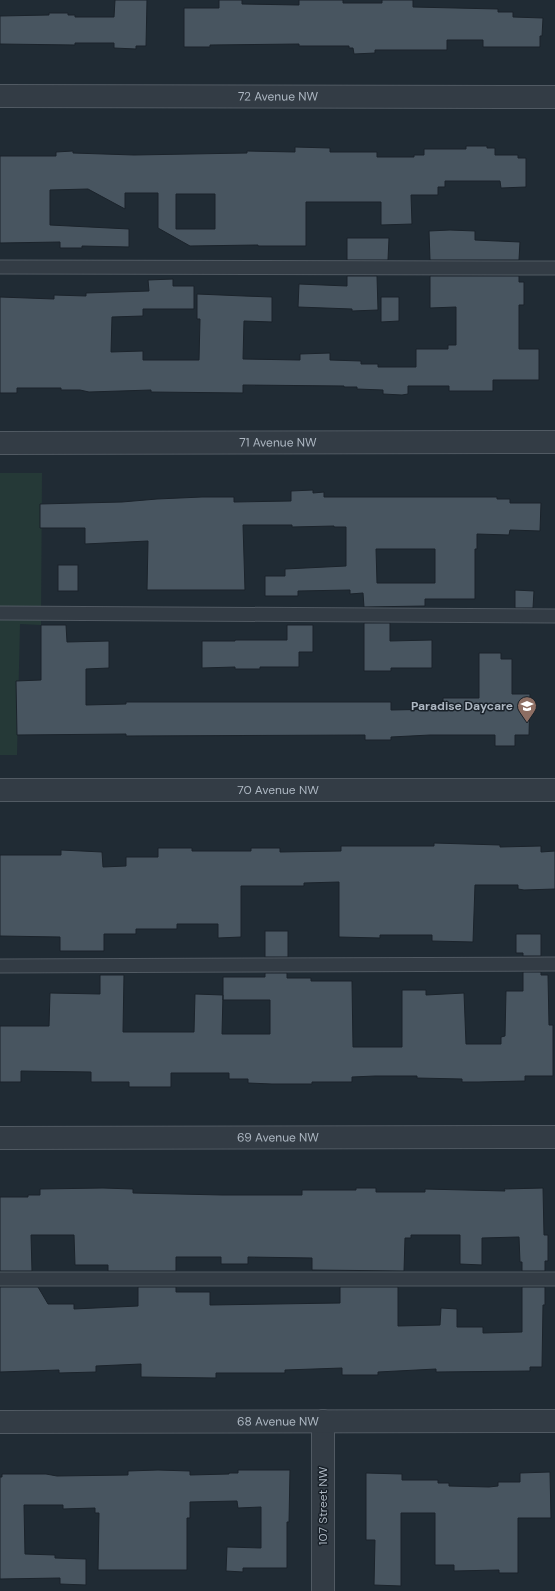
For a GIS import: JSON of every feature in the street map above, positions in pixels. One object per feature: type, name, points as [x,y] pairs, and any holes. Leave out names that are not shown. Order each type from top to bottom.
[{"type":"street","name":"72 Avenue NW","points":[[0,96],[555,97]]},
{"type":"street","name":"71 Avenue NW","points":[[0,442],[555,442]]},
{"type":"street","name":"70 Avenue NW","points":[[0,790],[555,790]]},
{"type":"street","name":"69 Avenue NW","points":[[0,1138],[555,1137]]},
{"type":"street","name":"68 Avenue NW","points":[[0,1422],[555,1421]]},
{"type":"street","name":"107 Street NW","points":[[322,1422],[323,1591]]},
{"type":"lane","points":[[0,267],[555,268]]},
{"type":"lane","points":[[0,613],[555,616]]},
{"type":"lane","points":[[0,966],[555,964]]},
{"type":"lane","points":[[0,1279],[555,1279]]},
{"type":"green space","points":[[0,473],[42,473],[41,625],[20,624],[17,755],[0,755]]},
{"type":"building","points":[[115,0],[147,0],[146,46],[136,46],[136,49],[114,48],[114,43],[75,43],[75,45],[0,44],[0,16],[68,13],[68,15],[75,15],[75,17],[114,17]]},
{"type":"building","points":[[219,0],[242,0],[242,4],[299,5],[299,0],[343,0],[343,3],[382,3],[382,0],[413,0],[413,7],[498,9],[498,12],[513,12],[513,17],[543,18],[542,36],[540,36],[540,47],[483,47],[483,40],[447,40],[447,50],[375,50],[375,53],[354,54],[353,48],[349,48],[349,46],[299,46],[299,44],[210,45],[210,47],[184,47],[184,8],[219,8]]},
{"type":"building","points":[[466,146],[487,146],[487,148],[495,148],[495,155],[518,155],[518,158],[526,158],[526,187],[501,188],[500,181],[445,181],[445,187],[438,187],[438,195],[411,195],[412,224],[381,225],[381,202],[306,202],[306,246],[190,246],[158,228],[158,193],[125,193],[125,209],[88,189],[50,190],[50,225],[129,229],[129,247],[82,246],[82,248],[60,248],[60,242],[0,243],[0,156],[56,156],[56,152],[73,151],[73,153],[134,155],[247,153],[247,151],[295,152],[295,147],[330,148],[330,152],[377,152],[377,157],[414,157],[414,155],[424,155],[424,149],[466,149]],"holes":[[[176,194],[215,194],[215,229],[176,229]]]},
{"type":"building","points":[[429,231],[475,231],[475,240],[520,242],[519,260],[430,260]]},
{"type":"building","points":[[347,238],[389,238],[388,260],[347,260]]},
{"type":"building","points":[[347,276],[377,276],[378,310],[352,311],[352,309],[298,307],[299,284],[347,286]]},
{"type":"building","points":[[430,276],[519,276],[519,282],[524,282],[524,305],[519,305],[519,349],[539,349],[539,380],[493,380],[493,391],[449,391],[449,386],[408,386],[408,394],[402,395],[383,394],[383,390],[357,389],[357,387],[344,386],[243,385],[243,393],[151,392],[151,390],[89,392],[80,390],[61,390],[61,388],[17,388],[17,393],[0,393],[0,297],[54,299],[54,295],[86,296],[86,293],[149,291],[148,280],[173,279],[173,286],[194,286],[194,309],[143,309],[143,316],[112,317],[111,352],[143,351],[143,360],[199,360],[200,319],[197,319],[197,294],[272,297],[272,322],[244,321],[243,359],[300,360],[300,354],[330,353],[330,360],[361,361],[361,364],[378,364],[378,367],[416,367],[416,349],[448,349],[448,345],[456,345],[456,307],[430,308]]},
{"type":"building","points":[[381,297],[399,297],[399,321],[381,322]]},
{"type":"building","points":[[313,490],[313,493],[324,492],[324,497],[497,497],[497,499],[510,499],[510,503],[541,503],[540,531],[510,530],[509,535],[477,534],[477,549],[475,549],[475,599],[425,599],[425,606],[364,607],[363,593],[350,594],[350,590],[298,591],[298,596],[265,596],[265,576],[285,576],[285,569],[346,566],[346,527],[243,525],[245,590],[147,590],[148,541],[85,544],[85,528],[40,528],[40,504],[122,502],[202,497],[234,497],[234,502],[291,501],[291,491]],"holes":[[[376,549],[435,549],[435,583],[377,583]]]},
{"type":"building","points":[[58,565],[78,565],[78,591],[58,591]]},
{"type":"building","points":[[515,590],[534,591],[533,608],[515,608]]},
{"type":"building","points":[[364,623],[390,623],[390,641],[432,640],[432,668],[391,668],[391,671],[364,671]]},
{"type":"building","points":[[41,625],[66,625],[67,642],[109,641],[109,668],[86,669],[86,705],[126,704],[126,702],[391,702],[391,710],[443,709],[443,698],[479,698],[479,653],[501,653],[501,659],[512,659],[512,694],[530,694],[529,735],[515,735],[515,746],[495,746],[495,735],[430,735],[391,737],[391,740],[365,740],[365,735],[17,735],[16,681],[41,680]]},
{"type":"building","points":[[287,625],[313,625],[313,652],[299,652],[299,667],[260,667],[260,669],[235,669],[235,667],[202,668],[202,641],[287,640]]},
{"type":"building","points":[[434,843],[500,845],[500,847],[541,846],[541,852],[555,851],[555,889],[524,890],[518,889],[518,885],[475,885],[473,942],[432,941],[432,935],[380,935],[380,938],[339,937],[339,882],[304,883],[304,886],[241,886],[241,937],[218,938],[218,924],[177,924],[177,929],[136,929],[136,934],[104,934],[104,951],[60,951],[60,937],[0,936],[0,855],[61,855],[61,850],[102,852],[103,867],[126,866],[126,857],[158,857],[158,848],[192,848],[192,851],[251,851],[251,848],[280,848],[280,852],[341,851],[341,846],[434,846]]},
{"type":"building","points":[[265,931],[288,931],[288,957],[265,957]]},
{"type":"building","points":[[516,934],[541,934],[541,956],[523,956],[523,953],[516,953]]},
{"type":"building","points":[[523,972],[541,972],[541,975],[548,975],[549,1025],[553,1025],[553,1076],[525,1076],[525,1081],[462,1082],[462,1079],[417,1078],[417,1076],[375,1076],[352,1077],[352,1082],[272,1084],[248,1083],[248,1079],[229,1079],[229,1073],[171,1073],[171,1087],[129,1087],[129,1082],[91,1082],[91,1072],[21,1071],[21,1082],[0,1082],[0,1026],[49,1026],[50,993],[100,994],[100,975],[124,975],[123,1032],[194,1032],[195,994],[223,995],[223,977],[265,977],[265,973],[287,973],[287,978],[311,978],[311,981],[352,981],[353,1047],[402,1047],[402,990],[426,990],[426,995],[464,993],[466,1044],[501,1044],[501,1037],[505,1036],[506,991],[523,991]],"holes":[[[223,995],[223,1000],[270,1000],[270,1034],[222,1034]]]},
{"type":"building","points":[[356,1188],[376,1188],[376,1192],[425,1192],[425,1189],[505,1191],[504,1189],[543,1188],[544,1235],[548,1235],[548,1261],[545,1261],[545,1271],[522,1271],[522,1262],[520,1262],[519,1237],[482,1238],[482,1265],[460,1264],[460,1235],[411,1235],[411,1238],[405,1238],[404,1271],[312,1270],[312,1258],[248,1257],[248,1264],[221,1264],[221,1257],[176,1257],[176,1271],[108,1271],[108,1265],[75,1265],[74,1235],[31,1235],[32,1271],[0,1271],[0,1197],[28,1197],[28,1195],[40,1195],[40,1189],[133,1189],[133,1193],[302,1195],[302,1190],[356,1190]]},
{"type":"building","points":[[0,1287],[38,1287],[48,1304],[74,1304],[74,1309],[138,1306],[138,1287],[176,1287],[176,1292],[210,1292],[210,1305],[340,1303],[340,1287],[398,1287],[398,1326],[440,1325],[441,1308],[457,1309],[457,1327],[483,1327],[483,1333],[522,1332],[522,1287],[545,1287],[545,1305],[543,1305],[542,1367],[530,1367],[530,1371],[436,1372],[436,1369],[378,1372],[378,1375],[342,1375],[342,1368],[285,1370],[285,1373],[216,1373],[216,1378],[141,1377],[141,1364],[96,1366],[96,1372],[59,1373],[59,1370],[0,1372]]},
{"type":"building","points":[[238,1470],[290,1470],[289,1522],[287,1522],[287,1568],[243,1568],[243,1572],[226,1571],[227,1547],[261,1548],[261,1507],[238,1508],[237,1501],[190,1502],[190,1518],[187,1518],[187,1570],[98,1570],[99,1513],[95,1513],[95,1508],[63,1509],[63,1505],[24,1505],[25,1554],[55,1555],[55,1558],[86,1559],[86,1585],[60,1584],[60,1578],[0,1579],[0,1477],[2,1477],[2,1474],[46,1474],[57,1476],[128,1475],[128,1471],[190,1471],[190,1475],[229,1474],[238,1473]]},
{"type":"building","points":[[550,1472],[551,1518],[518,1518],[518,1573],[499,1573],[499,1570],[454,1571],[454,1565],[435,1565],[435,1513],[401,1513],[401,1586],[374,1585],[375,1540],[366,1540],[366,1473],[402,1474],[402,1480],[438,1480],[438,1483],[449,1483],[449,1486],[489,1487],[498,1486],[498,1482],[520,1482],[520,1473]]},
{"type":"place","name":"Paradise Daycare","points":[[527,723]]}]
